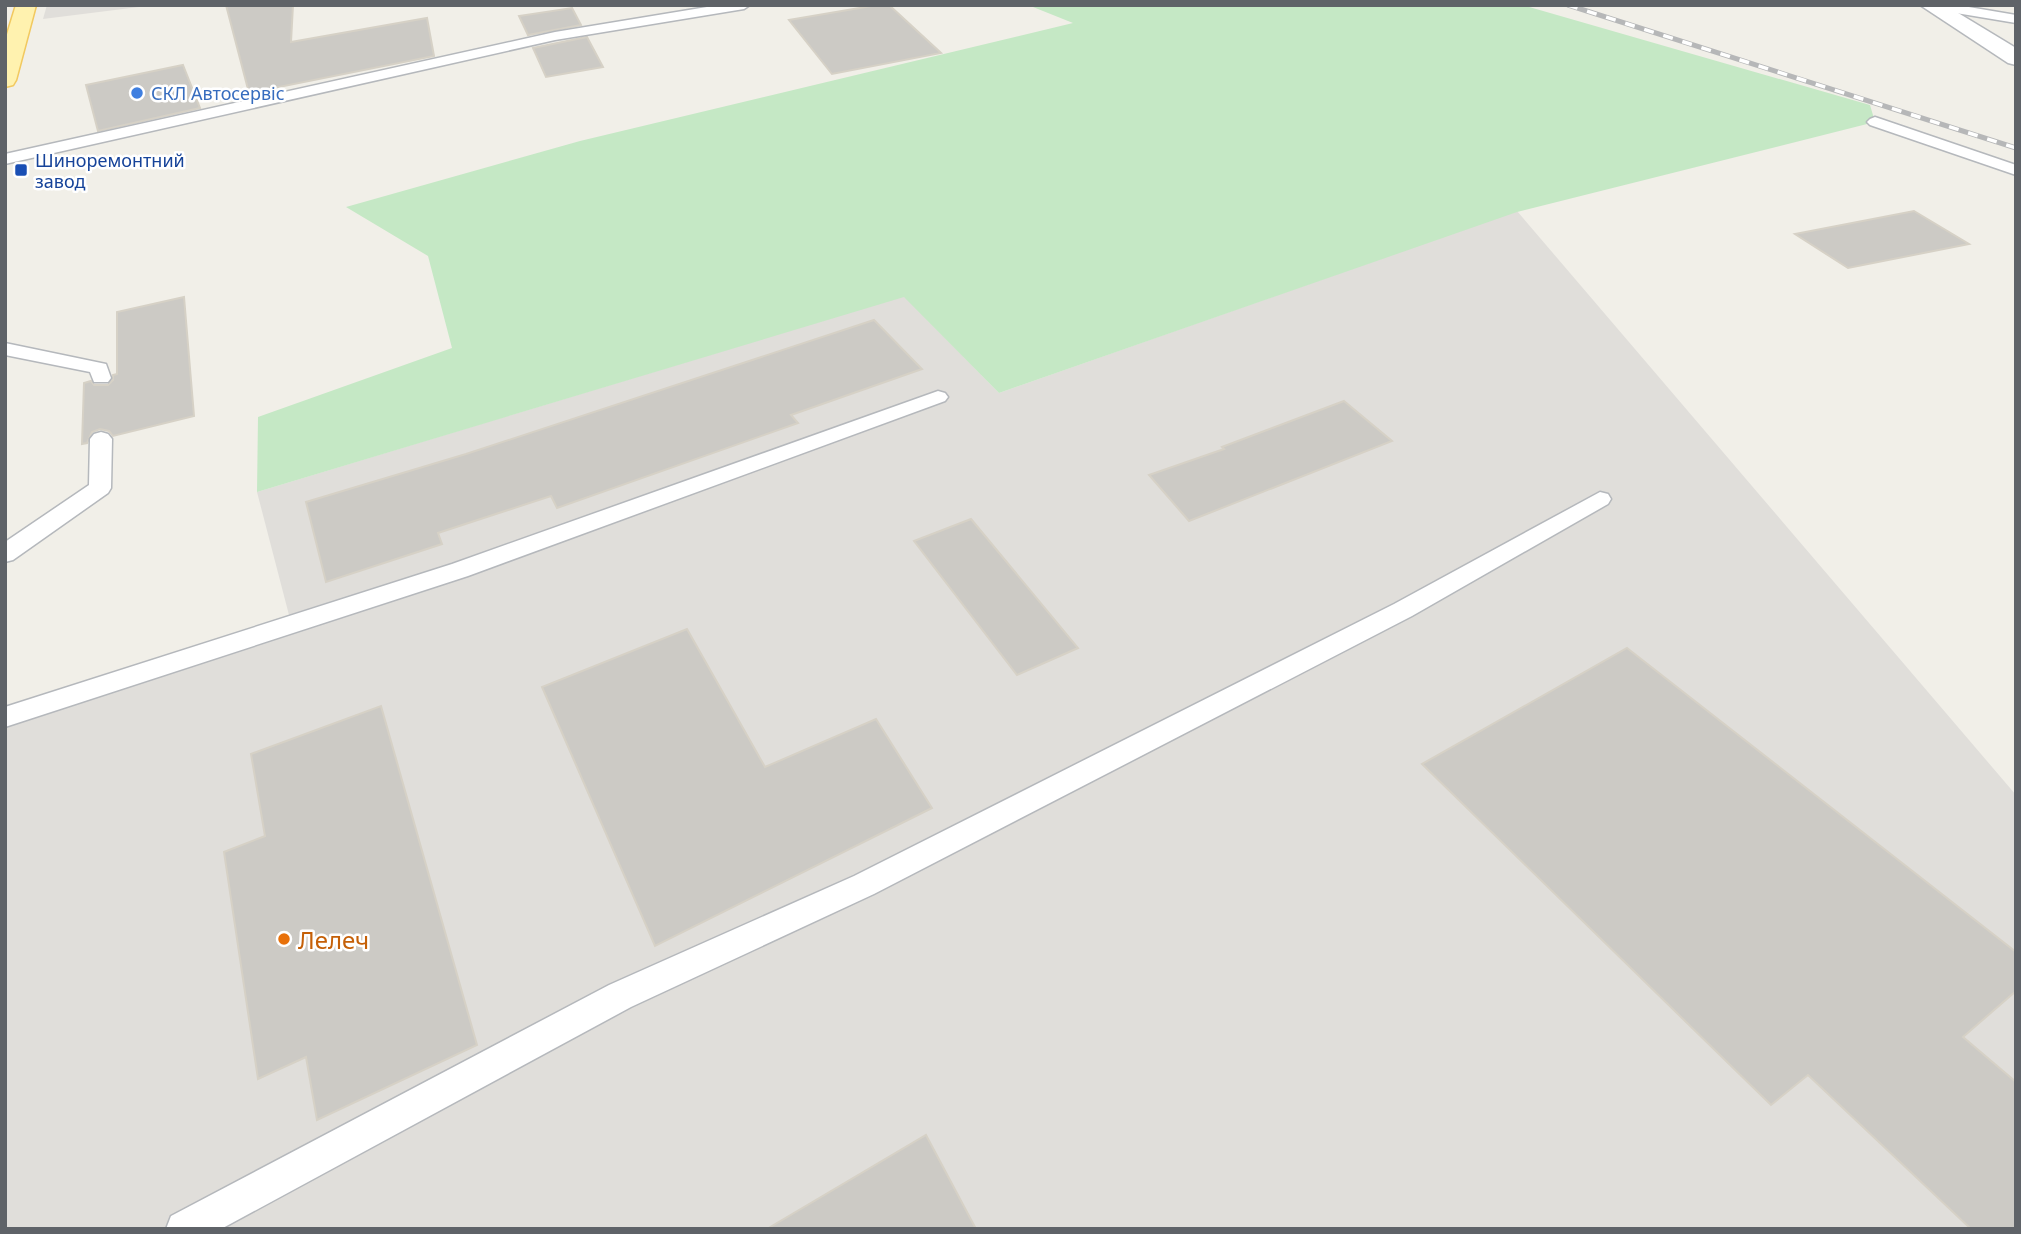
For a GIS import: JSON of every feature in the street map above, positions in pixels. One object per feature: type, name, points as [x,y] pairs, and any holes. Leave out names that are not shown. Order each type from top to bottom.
[{"type":"main road","points":[[5,80],[26,5]]},
{"type":"street","points":[[1931,5],[2016,58]]},
{"type":"lane","points":[[5,159],[542,39],[744,5]]},
{"type":"lane","points":[[1931,5],[2016,19]]},
{"type":"lane","points":[[1875,122],[2016,170]]},
{"type":"lane","points":[[5,349],[99,368],[101,379]]},
{"type":"lane","points":[[5,718],[460,570],[939,397]]},
{"type":"lane","points":[[5,554],[100,488],[101,439]]},
{"type":"lane","points":[[184,1229],[621,996],[864,885],[1404,610],[1600,499]]},
{"type":"shaded area","points":[[47,5],[155,5],[43,19]]},
{"type":"shaded area","points":[[1517,211],[2016,795],[2016,1229],[5,1229],[5,715],[289,615],[257,492],[904,296],[999,393]]},
{"type":"green space","points":[[1028,5],[1522,5],[1870,105],[1875,122],[1517,212],[999,393],[904,297],[257,492],[258,417],[452,348],[428,256],[346,207],[580,141],[1073,23]]},
{"type":"building","points":[[226,5],[293,5],[291,42],[427,18],[434,56],[249,93]]},
{"type":"building","points":[[889,5],[941,53],[832,74],[789,20]]},
{"type":"building","points":[[572,8],[581,25],[528,35],[519,16]]},
{"type":"building","points":[[587,37],[603,67],[546,77],[533,48]]},
{"type":"building","points":[[183,65],[200,108],[98,131],[86,85]]},
{"type":"building","points":[[1914,211],[1969,244],[1848,268],[1795,234]]},
{"type":"building","points":[[184,297],[194,416],[113,436],[109,431],[100,429],[92,432],[87,443],[82,444],[84,383],[91,381],[94,385],[108,385],[113,380],[113,375],[117,374],[117,312]]},
{"type":"building","points":[[874,320],[922,369],[791,415],[798,423],[557,508],[551,496],[438,533],[442,544],[326,582],[306,502],[466,454]]},
{"type":"building","points":[[1344,401],[1392,441],[1189,521],[1149,475],[1224,449],[1222,447]]},
{"type":"building","points":[[971,519],[1078,648],[1017,675],[914,541]]},
{"type":"building","points":[[687,629],[765,767],[876,719],[932,808],[655,946],[542,687]]},
{"type":"building","points":[[1627,648],[2016,952],[2016,991],[1963,1037],[2016,1082],[2016,1229],[1971,1229],[1808,1075],[1771,1105],[1422,764]]},
{"type":"building","points":[[381,706],[477,1045],[317,1120],[306,1057],[258,1079],[224,852],[265,836],[251,754]]},
{"type":"building","points":[[926,1135],[976,1229],[767,1229]]},
{"type":"railway","points":[[1568,5],[2016,148]]},
{"type":"place","name":"СКЛ Автосервіс","points":[[137,93]]},
{"type":"place","name":"Шиноремонтний завод","points":[[21,170]]},
{"type":"place","name":"Лелеч","points":[[284,939]]}]
